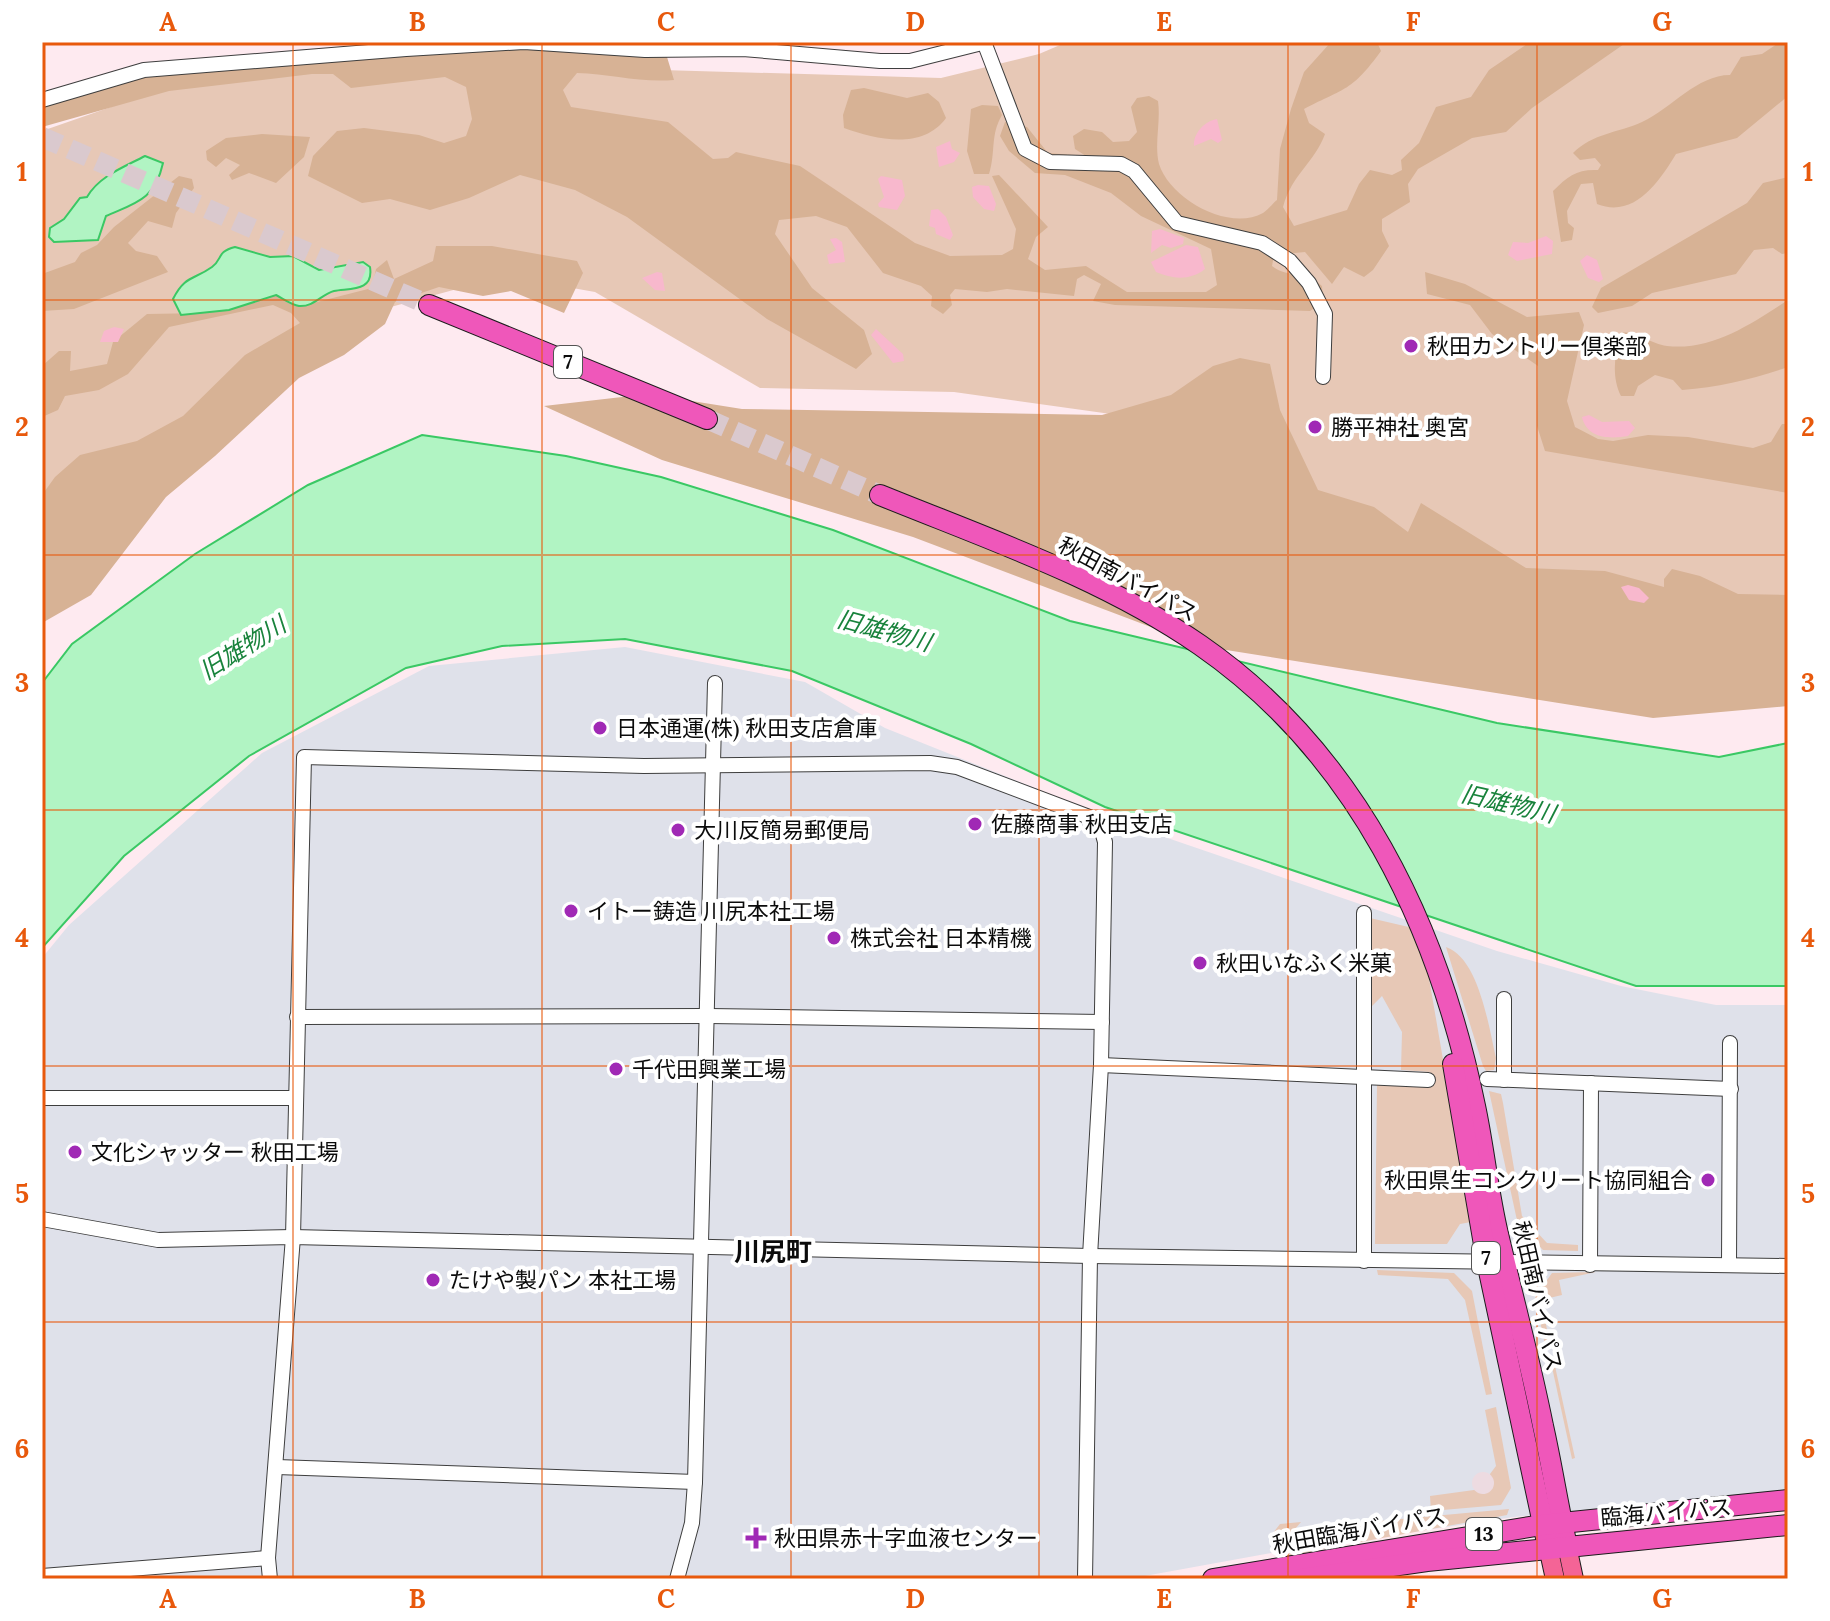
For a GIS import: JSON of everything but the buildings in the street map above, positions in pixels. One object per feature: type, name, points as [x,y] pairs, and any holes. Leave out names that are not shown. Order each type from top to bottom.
[{"type":"highway","name":"7","points":[[429,305],[707,419]]},
{"type":"highway","name":"秋田南バイパス","points":[[880,495],[1042,561],[1142,609],[1201,646],[1263,698],[1308,745],[1358,806],[1400,876],[1437,965],[1558,1546]]},
{"type":"highway","name":"臨海バイパス","points":[[1552,1523],[1788,1500]]},
{"type":"highway","name":"秋田臨海バイパス","points":[[1213,1579],[1552,1523]]},
{"type":"highway","name":"臨海バイパス","points":[[1558,1546],[1788,1525]]},
{"type":"highway","name":"秋田臨海バイパス","points":[[1301,1579],[1426,1570],[1558,1546]]},
{"type":"main road","points":[[1555,1579],[1558,1546]]},
{"type":"main road","points":[[1558,1546],[1574,1579]]},
{"type":"street","points":[[42,100],[156,68],[421,48],[524,42],[645,50],[743,49],[910,61],[985,42],[1025,149],[1050,162],[1121,164],[1134,171],[1177,223],[1262,243],[1290,261],[1309,283],[1325,314],[1323,377]]},
{"type":"street","points":[[677,1579],[692,1523],[695,1482],[715,683]]},
{"type":"street","points":[[270,1579],[268,1558],[293,1237],[304,757],[712,766],[943,764],[1092,818],[1100,824],[1105,842],[1102,1022],[1090,1256],[1085,1579]]},
{"type":"street","points":[[1364,913],[1364,1261]]},
{"type":"street","points":[[1504,999],[1504,1080]]},
{"type":"street","points":[[297,1017],[709,1016],[1102,1022]]},
{"type":"street","points":[[1729,1265],[1730,1043]]},
{"type":"street","points":[[1101,1065],[1428,1080]]},
{"type":"street","points":[[1487,1079],[1731,1089]]},
{"type":"street","points":[[1590,1265],[1591,1083]]},
{"type":"street","points":[[42,1098],[294,1098]]},
{"type":"street","points":[[42,1219],[158,1240],[293,1237],[1090,1256],[1788,1266]]},
{"type":"street","points":[[277,1467],[695,1482]]},
{"type":"street","points":[[42,1576],[268,1558]]},
{"type":"shaded area","name":"秋田カントリー倶楽部","points":[[1067,42],[1788,42],[1788,629],[1488,587],[1204,427],[954,392],[760,388],[595,292],[505,276],[328,324],[42,531],[42,131],[131,100],[163,85],[242,74],[559,67],[941,78],[1039,54]]},
{"type":"shaded area","points":[[1331,42],[1377,42],[1381,51],[1355,82],[1304,109],[1309,123],[1325,134],[1292,186],[1283,207],[1294,226],[1347,210],[1359,184],[1370,170],[1392,175],[1402,170],[1401,160],[1419,143],[1436,107],[1471,97],[1489,70],[1530,42],[1627,42],[1532,108],[1506,132],[1472,138],[1418,169],[1408,184],[1410,202],[1382,219],[1382,231],[1389,246],[1373,270],[1364,277],[1344,267],[1332,284],[1305,252],[1274,255],[1272,266],[1278,270],[1309,278],[1322,286],[1323,302],[1310,311],[1115,305],[1093,301],[1101,284],[1084,275],[1077,279],[1074,296],[1007,289],[987,292],[955,289],[950,295],[952,305],[943,314],[931,306],[932,296],[921,286],[883,273],[847,227],[816,216],[779,220],[775,234],[812,288],[864,330],[872,354],[856,369],[767,319],[627,217],[575,190],[520,175],[469,198],[430,210],[390,199],[362,203],[308,176],[313,156],[337,131],[364,128],[419,135],[444,143],[466,136],[472,119],[466,87],[445,77],[351,88],[333,74],[312,74],[169,91],[42,127],[42,106],[143,78],[223,67],[519,48],[667,57],[674,80],[577,73],[563,90],[571,107],[668,122],[713,159],[728,158],[736,152],[800,166],[915,243],[950,256],[1002,255],[1013,249],[1016,229],[992,176],[999,175],[1048,227],[1036,237],[1028,259],[1045,270],[1086,266],[1127,292],[1206,292],[1217,285],[1211,249],[1141,216],[1111,193],[1065,175],[1035,173],[1009,151],[1000,136],[1005,122],[1027,127],[1048,153],[1086,156],[1075,149],[1073,136],[1084,129],[1102,132],[1113,142],[1129,141],[1137,132],[1131,107],[1137,98],[1149,96],[1158,101],[1157,149],[1165,177],[1175,189],[1202,209],[1218,215],[1249,218],[1263,213],[1277,200],[1280,149],[1291,109],[1304,72]]},
{"type":"shaded area","points":[[1780,42],[1788,42],[1788,96],[1737,138],[1676,154],[1662,176],[1634,202],[1610,207],[1597,204],[1593,183],[1581,184],[1567,211],[1568,223],[1574,228],[1572,240],[1561,242],[1553,191],[1573,174],[1598,170],[1601,165],[1595,158],[1580,160],[1573,153],[1597,137],[1642,122],[1707,80],[1730,75],[1741,57],[1762,54]]},
{"type":"shaded area","points":[[864,88],[907,98],[928,93],[939,102],[946,118],[925,135],[899,140],[844,128],[843,115],[851,90]]},
{"type":"shaded area","points":[[982,105],[998,106],[1002,115],[996,130],[989,174],[974,174],[967,151],[971,109]]},
{"type":"shaded area","points":[[262,134],[310,137],[304,157],[276,183],[249,173],[232,180],[229,175],[240,165],[226,158],[216,167],[207,160],[206,151],[226,138]]},
{"type":"shaded area","points":[[179,176],[192,179],[194,188],[176,213],[172,228],[148,221],[128,243],[136,251],[157,256],[168,272],[74,309],[42,311],[42,274],[75,262],[81,253],[97,245],[114,227]]},
{"type":"shaded area","points":[[1788,177],[1788,253],[1782,254],[1773,248],[1754,250],[1736,274],[1652,293],[1632,306],[1598,313],[1592,307],[1601,288],[1747,203],[1763,183]]},
{"type":"shaded area","points":[[436,246],[492,246],[577,261],[583,273],[564,313],[511,291],[483,296],[439,287],[395,302],[385,324],[344,355],[299,378],[166,497],[91,595],[42,623],[42,495],[55,477],[80,455],[137,441],[183,416],[245,355],[300,323],[291,313],[273,305],[169,327],[128,374],[99,390],[65,396],[58,410],[42,417],[42,366],[59,351],[71,351],[70,371],[107,364],[113,342],[147,314],[204,313],[276,295],[313,303],[372,288],[376,269],[387,260],[394,279],[433,261]]},
{"type":"shaded area","points":[[1425,272],[1465,284],[1527,317],[1579,312],[1584,325],[1567,401],[1575,427],[1598,439],[1613,441],[1648,435],[1688,437],[1753,448],[1771,442],[1782,424],[1788,424],[1788,493],[1545,451],[1537,426],[1538,366],[1492,334],[1470,305],[1427,294]]},
{"type":"shaded area","points":[[1788,300],[1788,367],[1736,382],[1682,390],[1673,380],[1655,375],[1638,386],[1634,396],[1621,396],[1615,373],[1620,333],[1633,333],[1667,346],[1700,344],[1731,334]]},
{"type":"shaded area","points":[[1240,358],[1270,364],[1280,410],[1318,490],[1374,507],[1408,532],[1421,503],[1526,568],[1605,571],[1664,587],[1664,579],[1672,569],[1700,576],[1738,594],[1788,595],[1788,706],[1653,718],[1201,646],[913,537],[662,460],[544,406],[648,394],[742,409],[1102,415],[1171,395],[1213,366]]},
{"type":"shaded area","points":[[625,647],[805,682],[885,728],[1112,819],[1497,951],[1621,986],[1716,1005],[1788,1005],[1788,1491],[1514,1517],[1271,1553],[1128,1579],[42,1579],[42,958],[69,925],[262,753],[429,666]]},
{"type":"shaded area","points":[[1370,918],[1413,928],[1425,955],[1471,1222],[1460,1224],[1447,1244],[1375,1244],[1377,1085],[1432,1087],[1430,1072],[1401,1070],[1402,1032],[1382,996],[1370,1008]]},
{"type":"shaded area","points":[[1446,947],[1467,965],[1481,995],[1496,1058],[1494,1070],[1486,1071],[1483,1066]]},
{"type":"shaded area","points":[[1489,1091],[1501,1094],[1522,1216],[1547,1243],[1578,1245],[1578,1251],[1543,1250],[1518,1225]]},
{"type":"shaded area","points":[[1377,1270],[1454,1273],[1472,1291],[1492,1394],[1486,1395],[1465,1300],[1448,1279],[1378,1275]]},
{"type":"shaded area","points":[[1596,1272],[1559,1280],[1562,1295],[1541,1300],[1550,1344],[1545,1345],[1535,1297],[1552,1273]]},
{"type":"shaded area","points":[[1553,1357],[1575,1458],[1572,1459],[1550,1358]]},
{"type":"shaded area","points":[[1496,1407],[1511,1488],[1501,1505],[1431,1511],[1430,1496],[1474,1490],[1484,1494],[1493,1488],[1490,1474],[1496,1466],[1485,1410]]},
{"type":"shaded area","points":[[1483,1472],[1491,1475],[1494,1483],[1491,1491],[1483,1494],[1475,1491],[1472,1483],[1475,1475]]},
{"type":"shaded area","points":[[1509,1509],[1507,1515],[1350,1544],[1347,1524]]},
{"type":"shaded area","points":[[1301,1522],[1276,1553],[1273,1533],[1280,1524]]},
{"type":"shaded area","points":[[1333,1525],[1337,1546],[1281,1558],[1303,1528]]},
{"type":"sand","points":[[1217,119],[1222,140],[1218,143],[1211,139],[1194,146],[1201,128]]},
{"type":"sand","points":[[950,141],[952,149],[960,153],[954,162],[939,167],[936,147]]},
{"type":"sand","points":[[881,176],[902,180],[905,196],[897,210],[879,207],[884,197],[878,179]]},
{"type":"sand","points":[[989,186],[996,204],[994,211],[984,209],[973,197],[972,187]]},
{"type":"sand","points":[[938,209],[946,217],[953,235],[950,240],[936,234],[935,228],[929,226],[931,210]]},
{"type":"sand","points":[[1160,229],[1184,238],[1183,244],[1171,248],[1162,245],[1151,253],[1152,231]]},
{"type":"sand","points":[[1546,236],[1553,241],[1552,254],[1517,261],[1508,255],[1513,242],[1528,243]]},
{"type":"sand","points":[[836,238],[842,242],[845,262],[829,264],[827,255],[836,250],[830,239]]},
{"type":"sand","points":[[1186,245],[1198,247],[1205,269],[1181,278],[1156,272],[1151,262]]},
{"type":"sand","points":[[1587,255],[1597,260],[1603,279],[1599,282],[1588,278],[1580,261]]},
{"type":"sand","points":[[662,273],[665,291],[655,290],[642,278]]},
{"type":"sand","points":[[114,327],[124,329],[118,342],[100,342],[104,331]]},
{"type":"sand","points":[[876,329],[903,354],[904,361],[893,363],[871,335]]},
{"type":"sand","points":[[1589,415],[1602,422],[1629,421],[1635,428],[1628,436],[1600,436],[1585,424],[1582,417]]},
{"type":"sand","points":[[1621,587],[1639,588],[1649,598],[1644,603],[1629,600]]},
{"type":"water","points":[[145,156],[163,163],[155,185],[142,198],[106,216],[98,240],[54,242],[49,237],[50,228],[64,219],[80,198],[87,197],[98,183],[113,173]]},
{"type":"water","points":[[235,247],[270,257],[293,256],[319,270],[363,262],[370,267],[370,275],[365,285],[334,291],[304,306],[276,295],[229,310],[181,315],[173,299],[182,286],[212,267],[222,253]]},
{"type":"water","name":"旧雄物川","points":[[422,435],[566,456],[661,477],[833,530],[1070,621],[1497,723],[1719,757],[1788,743],[1788,986],[1636,986],[1105,807],[971,744],[792,671],[625,639],[502,646],[406,668],[249,756],[124,856],[42,948],[42,683],[72,644],[195,554],[308,485]]},
{"type":"tunnel","points":[[42,137],[429,305]]},
{"type":"tunnel","points":[[707,419],[880,495]]},
{"type":"place","name":"秋田カントリー倶楽部","points":[[1411,346]]},
{"type":"place","name":"勝平神社 奥宮","points":[[1315,427]]},
{"type":"place","name":"日本通運(株) 秋田支店倉庫","points":[[600,728]]},
{"type":"place","name":"佐藤商事 秋田支店","points":[[975,824]]},
{"type":"place","name":"大川反簡易郵便局","points":[[678,830]]},
{"type":"place","name":"イトー鋳造 川尻本社工場","points":[[571,911]]},
{"type":"place","name":"株式会社 日本精機","points":[[834,938]]},
{"type":"place","name":"秋田いなふく米菓","points":[[1200,963]]},
{"type":"place","name":"千代田興業工場","points":[[616,1069]]},
{"type":"place","name":"文化シャッター 秋田工場","points":[[75,1152]]},
{"type":"place","name":"秋田県生コンクリート協同組合","points":[[1708,1180]]},
{"type":"place","name":"たけや製パン 本社工場","points":[[433,1280]]},
{"type":"place","name":"秋田県赤十字血液センター","points":[[756,1538]]},
{"type":"district","name":"川尻町","points":[[773,1252]]}]
